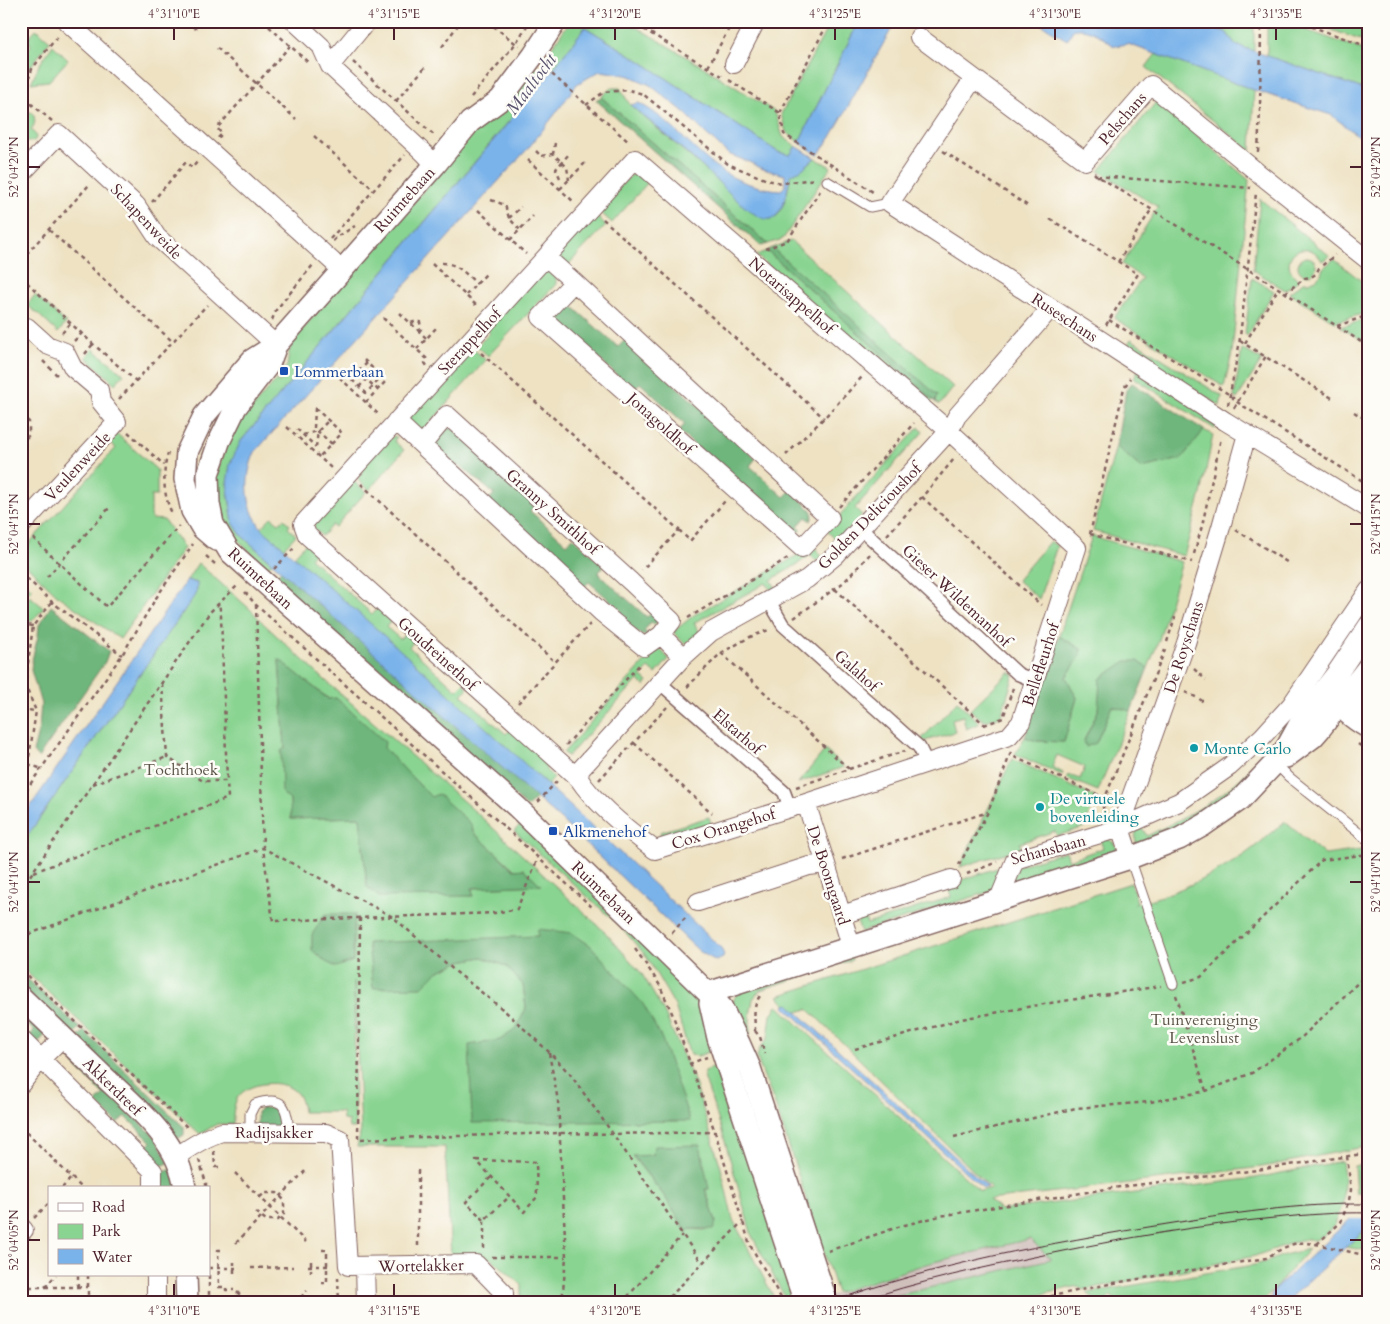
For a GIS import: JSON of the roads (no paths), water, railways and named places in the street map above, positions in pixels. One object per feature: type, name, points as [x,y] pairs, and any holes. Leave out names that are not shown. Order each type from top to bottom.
[{"type":"street","points":[[294,21],[321,46],[330,66],[424,155]]},
{"type":"street","points":[[330,66],[367,21]]},
{"type":"street","name":"Ruimtebaan","points":[[556,21],[500,100],[424,155],[342,270],[276,345],[252,360],[204,416],[187,452],[185,479],[192,511],[202,528],[516,807],[722,1008],[750,1068],[827,1303]]},
{"type":"street","points":[[734,64],[756,21]]},
{"type":"street","points":[[68,23],[342,270]]},
{"type":"street","name":"Pelschans","points":[[919,37],[1085,161],[1151,85],[1256,180],[1369,261]]},
{"type":"street","points":[[890,203],[974,78]]},
{"type":"street","name":"Schapenweide","points":[[21,174],[58,134],[136,205],[157,237],[276,345]]},
{"type":"street","name":"Sterappelhof","points":[[303,524],[635,159]]},
{"type":"street","name":"Notarisappelhof","points":[[635,159],[949,431]]},
{"type":"street","name":"Ruseschans","points":[[890,203],[1247,434],[1369,509]]},
{"type":"street","points":[[542,262],[574,282],[830,518],[815,534],[836,555]]},
{"type":"street","name":"Jonagoldhof","points":[[574,282],[541,317],[802,548],[815,534]]},
{"type":"street","name":"Golden Delicioushof","points":[[579,779],[580,770],[659,682],[711,632],[807,579],[836,555],[949,431],[957,416],[1051,308]]},
{"type":"street","name":"Veulenweide","points":[[21,327],[27,327],[47,345],[65,352],[73,368],[99,390],[101,402],[113,417],[21,526]]},
{"type":"street","name":"Granny Smithhof","points":[[422,445],[447,415],[672,621],[661,635]]},
{"type":"street","points":[[394,423],[422,445],[601,612],[644,647],[661,635],[683,657]]},
{"type":"street","name":"Bellefleurhof","points":[[927,763],[1009,736],[1021,722],[1077,548],[949,431]]},
{"type":"street","name":"De Royschans","points":[[1120,828],[1186,643],[1247,434]]},
{"type":"street","name":"Goudreinethof","points":[[303,524],[307,535],[579,779]]},
{"type":"street","name":"Gieser Wildemanhof","points":[[860,528],[1018,674],[1035,681]]},
{"type":"street","name":"Schansbaan","points":[[999,899],[1015,860],[1120,828],[1180,802],[1228,767],[1262,737],[1290,705],[1369,590]]},
{"type":"street","name":"Galahof","points":[[768,600],[783,625],[919,747],[927,763]]},
{"type":"street","name":"Schansbaan","points":[[708,993],[1130,858],[1179,839],[1210,822],[1240,800],[1275,763],[1287,747],[1304,716],[1369,626]]},
{"type":"street","name":"Schansbaan","points":[[1275,763],[1291,755],[1313,737],[1369,666]]},
{"type":"street","name":"Elstarhof","points":[[659,682],[798,806]]},
{"type":"street","points":[[1328,685],[1345,698],[1369,707]]},
{"type":"street","points":[[1345,698],[1349,715],[1369,728]]},
{"type":"street","points":[[798,806],[927,763]]},
{"type":"street","name":"Cox Orangehof","points":[[579,779],[588,793],[654,850],[798,806]]},
{"type":"street","name":"De Boomgaard","points":[[798,806],[826,864],[851,946]]},
{"type":"street","points":[[1120,828],[1130,858]]},
{"type":"street","points":[[694,908],[809,866],[826,864]]},
{"type":"street","points":[[842,915],[951,879]]},
{"type":"street","points":[[708,993],[718,1038],[805,1303]]},
{"type":"street","name":"Akkerdreef","points":[[21,997],[155,1126],[176,1156],[184,1186]]},
{"type":"street","points":[[21,1084],[63,1037]]},
{"type":"street","name":"Akkerdreef","points":[[21,1040],[153,1172],[153,1186]]},
{"type":"street","name":"Radijsakker","points":[[176,1156],[194,1144],[222,1132],[326,1133],[340,1138],[350,1266],[366,1303]]},
{"type":"street","name":"Wortelakker","points":[[350,1266],[476,1264],[504,1293],[504,1303]]},
{"type":"street","points":[[156,1276],[156,1303]]},
{"type":"street","points":[[186,1276],[187,1303]]},
{"type":"lane","points":[[828,179],[870,207],[890,203]]},
{"type":"lane","points":[[1275,763],[1369,841]]},
{"type":"lane","points":[[1130,858],[1173,984]]},
{"type":"lane","points":[[250,1133],[250,1114],[255,1104],[274,1101],[283,1105],[288,1114],[288,1133]]},
{"type":"water","points":[[859,21],[896,21],[831,137],[818,155],[799,142]]},
{"type":"water","points":[[1036,21],[1192,21],[1226,32],[1236,45],[1369,91],[1369,144],[1331,115],[1254,90],[1128,44],[1114,46],[1100,36],[1084,29],[1073,30],[1067,40]]},
{"type":"water","points":[[585,27],[778,152],[790,155],[796,146],[815,158],[801,170],[790,175],[785,200],[779,212],[775,217],[766,219],[750,211],[689,155],[630,105],[639,103],[651,110],[703,157],[738,180],[759,187],[781,190],[785,186],[785,175],[763,169],[728,154],[684,112],[650,85],[630,76],[600,71],[577,84],[530,146],[255,452],[250,466],[248,496],[253,513],[261,528],[551,788],[721,948],[724,955],[723,958],[716,961],[699,951],[561,820],[242,536],[233,523],[227,483],[230,464],[241,441],[554,68]]},
{"type":"water","points":[[187,580],[197,583],[195,595],[21,845],[21,820]]},
{"type":"water","points":[[789,1004],[988,1187],[983,1188],[785,1007]]},
{"type":"water","points":[[1369,1199],[1369,1226],[1293,1295],[1289,1303],[1271,1303],[1271,1296],[1276,1288]]},
{"type":"tram line","points":[[828,1303],[868,1289],[951,1266],[1077,1239],[1239,1213],[1317,1205],[1369,1204]]},
{"type":"tram line","points":[[854,1303],[952,1275],[1135,1237],[1219,1224],[1274,1218],[1333,1213],[1369,1213]]},
{"type":"place","name":"Lommerbaan","points":[[284,371]]},
{"type":"place","name":"Monte Carlo","points":[[1194,748]]},
{"type":"place","name":"De virtuele bovenleiding","points":[[1040,807]]},
{"type":"place","name":"Alkmenehof","points":[[553,831]]},
{"type":"water label","name":"Maaltocht","points":[[531,84]]},
{"type":"park label","name":"Tochthoek","points":[[181,769]]},
{"type":"park label","name":"Tuinvereniging Levenslust","points":[[1204,1028]]}]
